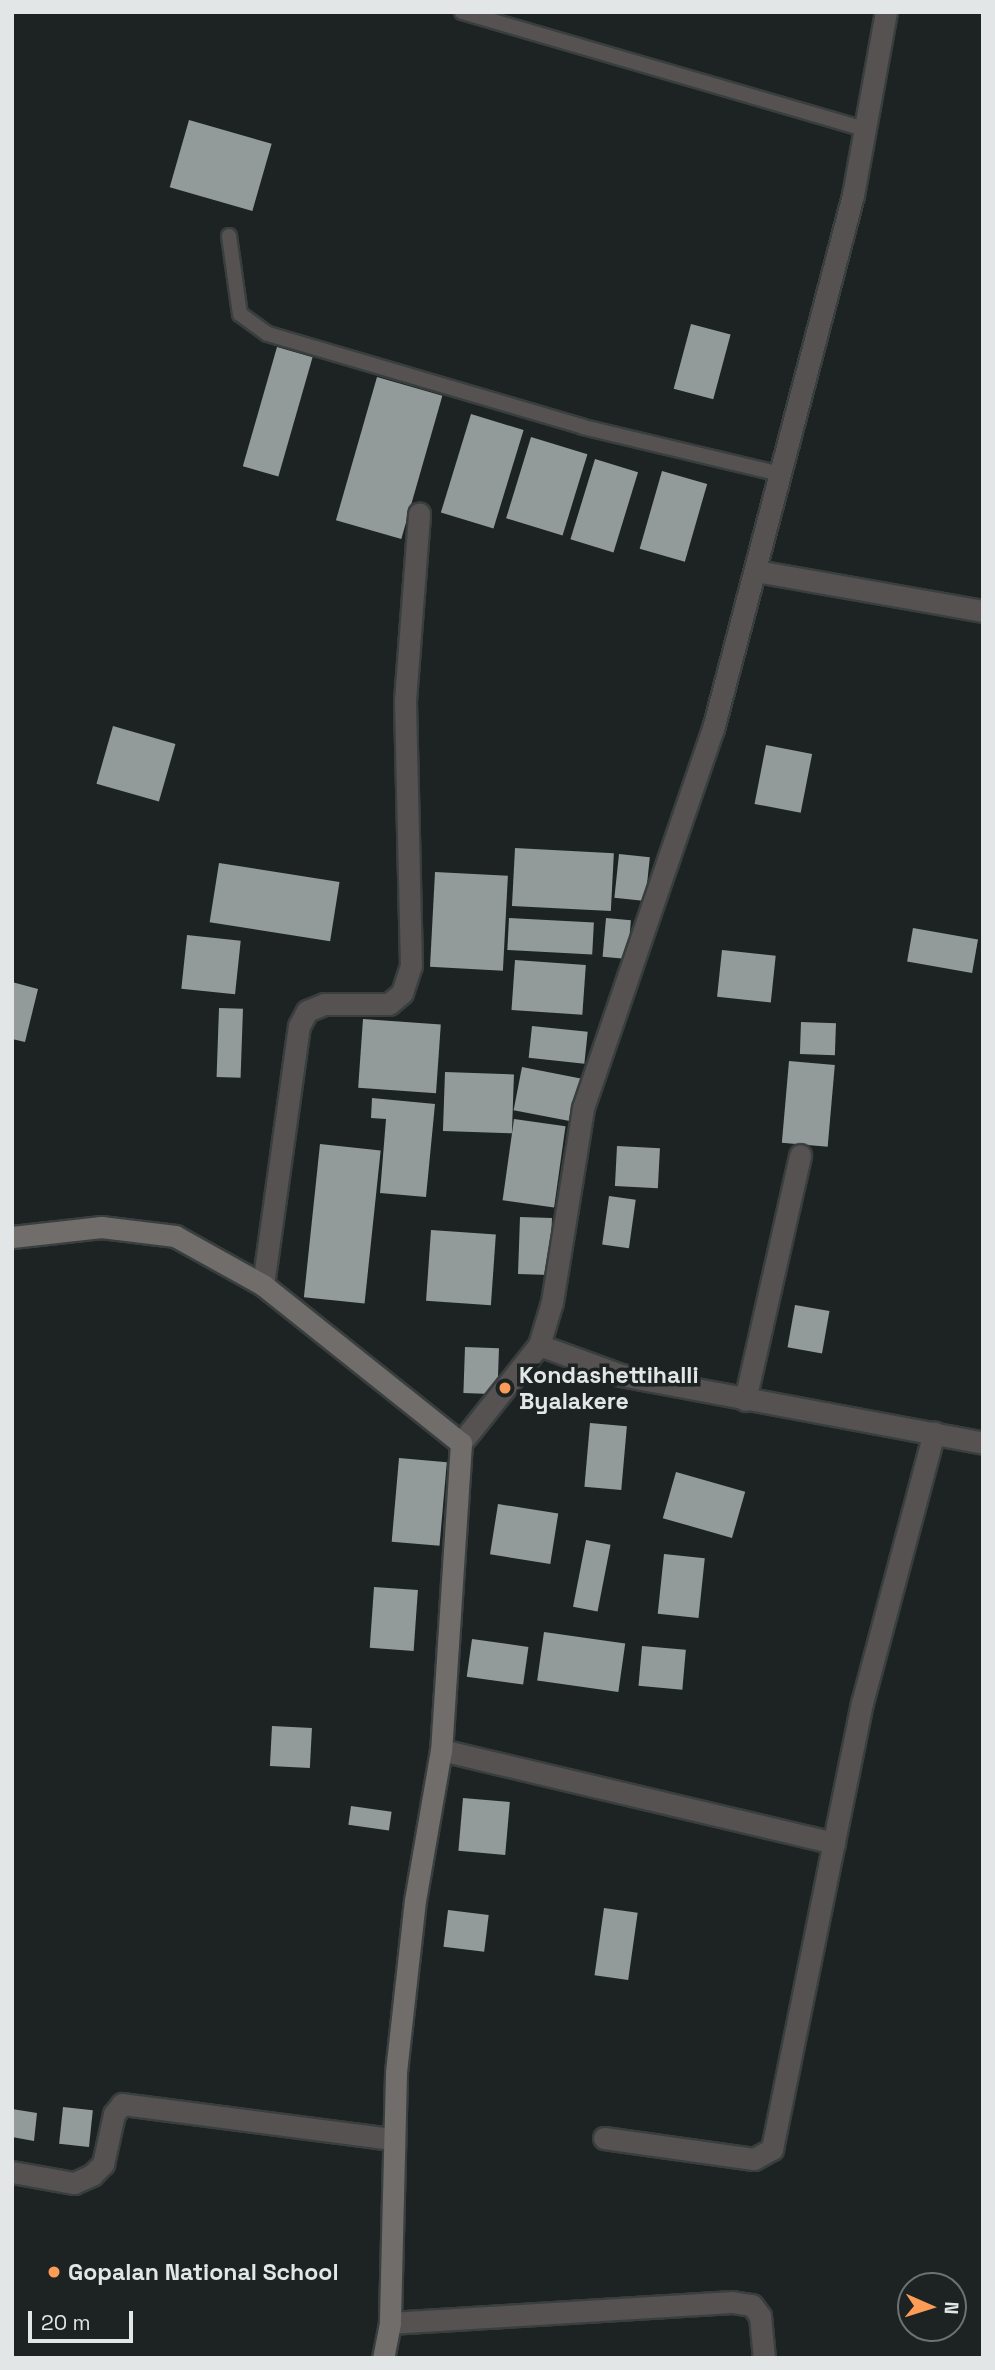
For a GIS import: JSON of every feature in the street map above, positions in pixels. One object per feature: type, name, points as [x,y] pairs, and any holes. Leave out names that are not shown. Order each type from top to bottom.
[{"type":"street","points":[[383,2358],[390,2323],[392,2139],[415,1900],[441,1750],[461,1443],[539,1345],[552,1302],[583,1108],[713,729],[781,474],[866,130],[886,12]]},
{"type":"street","points":[[263,1285],[299,1026],[307,1011],[324,1004],[389,1004],[402,993],[411,966],[405,701],[419,514]]},
{"type":"street","points":[[756,571],[983,611]]},
{"type":"street","points":[[746,1399],[800,1155]]},
{"type":"street","points":[[12,1237],[101,1227],[175,1236],[263,1285],[436,1418],[461,1443]]},
{"type":"street","points":[[539,1345],[621,1375],[983,1443]]},
{"type":"street","points":[[604,2138],[754,2159],[772,2149],[862,1703],[934,1432]]},
{"type":"street","points":[[441,1750],[834,1843]]},
{"type":"street","points":[[12,2172],[74,2183],[92,2175],[103,2164],[114,2114],[122,2104],[392,2139]]},
{"type":"street","points":[[390,2323],[732,2302],[752,2305],[760,2316],[764,2358]]},
{"type":"lane","points":[[462,12],[866,130]]},
{"type":"lane","points":[[229,236],[240,314],[268,334],[583,427],[781,474]]},
{"type":"building","points":[[189,120],[272,144],[252,211],[170,187]]},
{"type":"building","points":[[691,324],[731,335],[713,399],[674,389]]},
{"type":"building","points":[[277,347],[313,357],[278,476],[243,466]]},
{"type":"building","points":[[377,377],[442,396],[401,539],[336,520]]},
{"type":"building","points":[[471,414],[524,430],[493,529],[441,512]]},
{"type":"building","points":[[531,437],[587,454],[563,536],[506,518]]},
{"type":"building","points":[[595,459],[638,472],[613,552],[570,539]]},
{"type":"building","points":[[662,471],[707,484],[685,562],[640,549]]},
{"type":"building","points":[[113,726],[175,744],[159,802],[96,784]]},
{"type":"building","points":[[766,745],[812,754],[801,813],[755,804]]},
{"type":"building","points":[[515,848],[614,853],[611,911],[512,906]]},
{"type":"building","points":[[619,854],[650,857],[645,901],[614,898]]},
{"type":"building","points":[[219,863],[339,882],[330,941],[210,922]]},
{"type":"building","points":[[435,872],[508,876],[503,971],[430,967]]},
{"type":"building","points":[[509,918],[594,922],[592,954],[507,950]]},
{"type":"building","points":[[606,918],[631,920],[628,959],[603,957]]},
{"type":"building","points":[[913,928],[978,939],[972,973],[907,961]]},
{"type":"building","points":[[187,935],[241,941],[235,994],[181,989]]},
{"type":"building","points":[[722,950],[776,956],[771,1002],[717,997]]},
{"type":"building","points":[[515,960],[586,965],[582,1015],[512,1010]]},
{"type":"building","points":[[12,982],[38,989],[25,1042],[12,1039]]},
{"type":"building","points":[[219,1008],[243,1009],[241,1078],[217,1077]]},
{"type":"building","points":[[363,1019],[441,1024],[436,1093],[358,1088]]},
{"type":"building","points":[[801,1022],[836,1023],[835,1055],[800,1054]]},
{"type":"building","points":[[532,1026],[588,1032],[584,1064],[529,1058]]},
{"type":"building","points":[[789,1061],[835,1065],[828,1147],[782,1143]]},
{"type":"building","points":[[522,1067],[586,1079],[577,1123],[514,1110]]},
{"type":"building","points":[[445,1072],[514,1074],[512,1133],[443,1131]]},
{"type":"building","points":[[372,1098],[435,1104],[426,1197],[380,1193],[386,1119],[371,1118]]},
{"type":"building","points":[[514,1119],[565,1126],[554,1207],[503,1200]]},
{"type":"building","points":[[320,1144],[381,1150],[365,1304],[304,1297]]},
{"type":"building","points":[[617,1146],[660,1148],[658,1188],[615,1186]]},
{"type":"building","points":[[609,1196],[636,1200],[629,1248],[602,1245]]},
{"type":"building","points":[[520,1217],[552,1218],[550,1275],[518,1274]]},
{"type":"building","points":[[431,1230],[496,1235],[491,1305],[426,1301]]},
{"type":"building","points":[[795,1305],[829,1311],[822,1353],[788,1347]]},
{"type":"building","points":[[465,1347],[499,1348],[497,1394],[463,1393]]},
{"type":"building","points":[[590,1423],[627,1426],[621,1490],[584,1487]]},
{"type":"building","points":[[399,1458],[447,1462],[439,1546],[392,1542]]},
{"type":"building","points":[[676,1472],[745,1492],[732,1538],[663,1518]]},
{"type":"building","points":[[498,1504],[558,1514],[550,1564],[490,1554]]},
{"type":"building","points":[[586,1540],[611,1545],[598,1612],[573,1607]]},
{"type":"building","points":[[664,1554],[705,1558],[699,1618],[658,1614]]},
{"type":"building","points":[[374,1587],[418,1590],[414,1651],[370,1648]]},
{"type":"building","points":[[544,1632],[625,1643],[618,1692],[537,1681]]},
{"type":"building","points":[[472,1639],[528,1647],[523,1685],[467,1677]]},
{"type":"building","points":[[642,1646],[686,1650],[682,1690],[639,1686]]},
{"type":"building","points":[[272,1726],[312,1728],[310,1768],[270,1766]]},
{"type":"building","points":[[463,1798],[510,1802],[505,1855],[458,1851]]},
{"type":"building","points":[[351,1806],[392,1812],[389,1831],[348,1825]]},
{"type":"building","points":[[604,1908],[638,1913],[628,1980],[595,1975]]},
{"type":"building","points":[[448,1910],[489,1915],[484,1952],[443,1947]]},
{"type":"building","points":[[63,2107],[93,2110],[89,2147],[59,2144]]},
{"type":"building","points":[[12,2109],[37,2113],[34,2141],[12,2137]]},
{"type":"place","name":"Kondashettihalli Byalakere","points":[[505,1388]]},
{"type":"place","name":"Gopalan National School","points":[[54,2272]]}]
